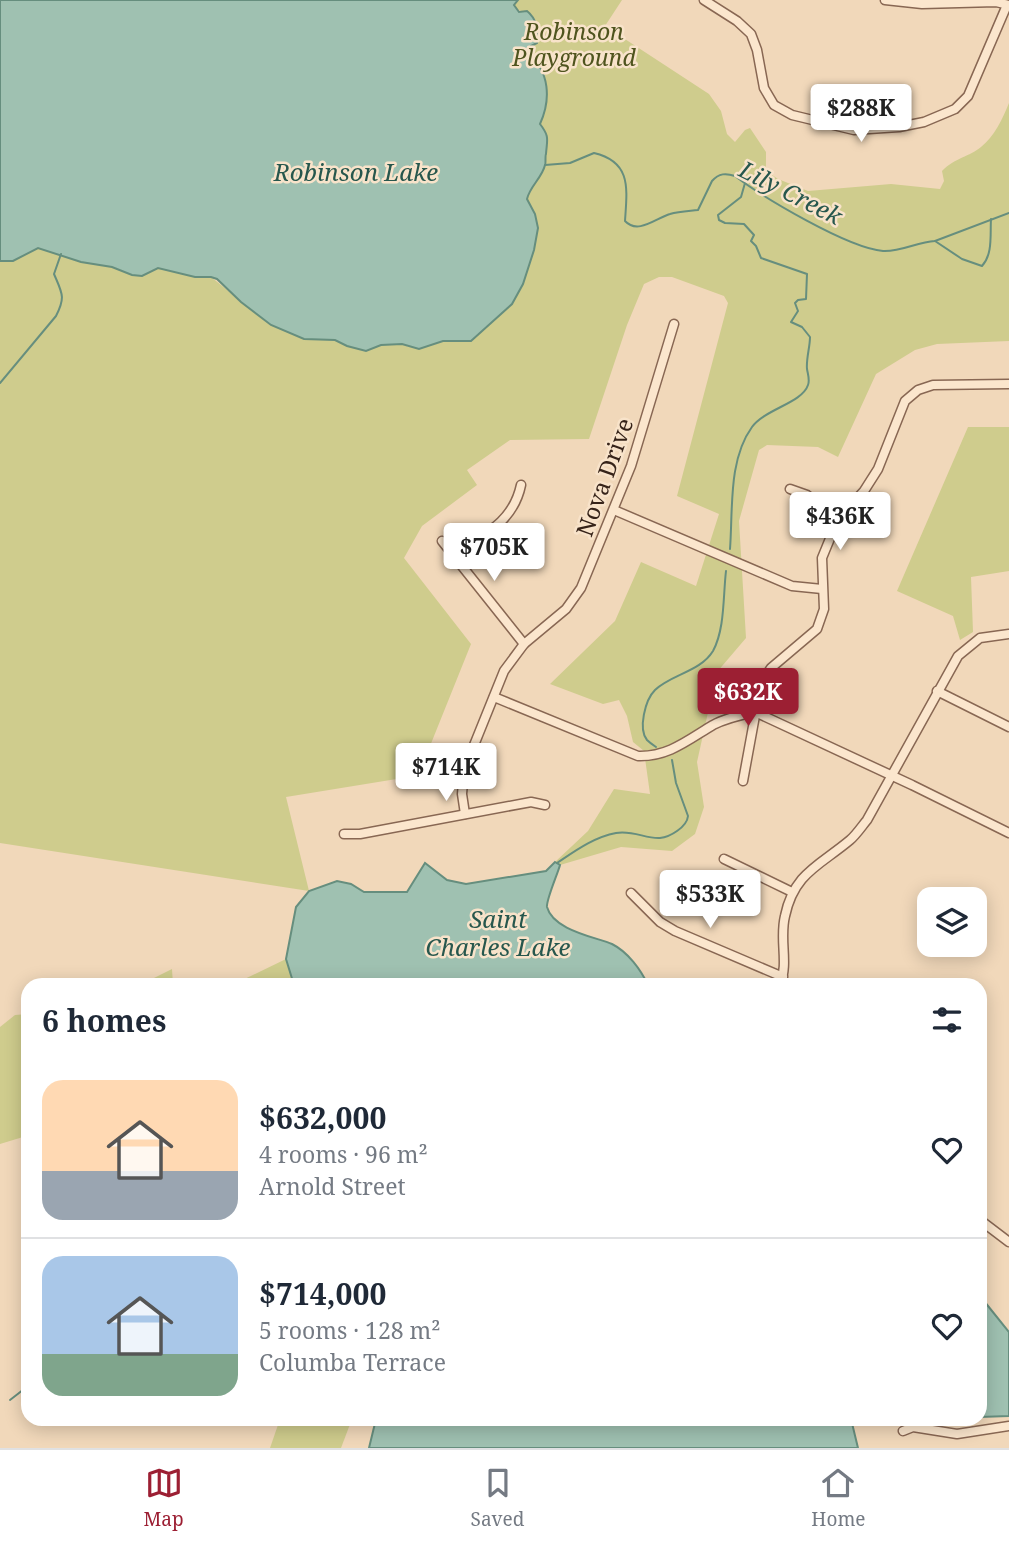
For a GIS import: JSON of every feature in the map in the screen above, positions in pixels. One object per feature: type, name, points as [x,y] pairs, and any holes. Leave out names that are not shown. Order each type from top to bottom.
[{"type":"street","points":[[704,0],[737,21],[751,34],[764,88],[779,109],[792,115],[865,130],[899,127],[947,115],[968,96],[1008,5],[988,1],[922,4],[885,0]]},
{"type":"street","name":"Nova Drive","points":[[465,814],[462,777],[494,697],[509,663],[524,644],[561,614],[574,599],[631,466],[674,324]]},
{"type":"street","points":[[743,781],[761,683],[771,668],[817,629],[824,609],[822,558],[838,519],[864,491],[874,475],[902,407],[913,393],[933,385],[1009,384]]},
{"type":"street","points":[[453,555],[502,522],[518,500],[521,485]]},
{"type":"street","points":[[790,489],[807,495],[838,519]]},
{"type":"street","points":[[614,510],[792,586],[822,589]]},
{"type":"street","points":[[442,541],[524,644]]},
{"type":"street","points":[[782,978],[785,969],[783,930],[792,892],[803,876],[851,839],[867,820],[958,656],[980,638],[1009,634]]},
{"type":"street","points":[[937,691],[1009,727]]},
{"type":"street","points":[[494,697],[638,756],[651,756],[675,749],[722,721],[755,712],[1009,833]]},
{"type":"street","points":[[344,834],[360,834],[531,802],[545,805]]},
{"type":"street","points":[[723,859],[792,892]]},
{"type":"street","points":[[631,893],[660,922],[675,931],[775,978]]},
{"type":"street","points":[[987,1225],[1009,1242]]},
{"type":"street","points":[[903,1431],[913,1427],[957,1434],[1009,1426]]},
{"type":"green space","name":"Robinson Playground","points":[[518,0],[622,0],[605,26],[709,94],[721,111],[727,134],[735,142],[750,128],[766,152],[766,171],[808,191],[891,184],[940,189],[944,181],[942,171],[986,143],[998,127],[1009,103],[1009,341],[937,344],[915,350],[876,374],[838,457],[818,447],[767,445],[759,450],[739,521],[746,638],[717,672],[697,762],[704,807],[695,834],[672,851],[621,847],[560,865],[555,862],[588,831],[614,789],[650,794],[644,751],[633,742],[627,716],[619,700],[603,704],[550,684],[615,621],[641,562],[696,586],[719,514],[677,496],[728,303],[724,296],[672,277],[659,277],[644,284],[627,325],[589,439],[510,440],[467,470],[477,485],[422,526],[404,558],[471,644],[421,775],[286,797],[309,891],[0,843],[0,261],[13,261],[38,248],[81,262],[112,267],[132,275],[158,268],[195,277],[211,277],[271,325],[304,339],[335,340],[366,351],[381,345],[402,344],[409,347],[433,345],[443,341],[471,341],[512,304],[523,284],[538,228],[535,214],[527,199],[545,165],[547,139],[539,124],[546,102],[545,75],[528,54],[538,32],[531,15],[516,9],[514,5]]},
{"type":"green space","points":[[968,427],[1009,427],[1009,571],[971,577],[973,632],[960,640],[953,616],[897,591]]},
{"type":"green space","points":[[286,959],[292,978],[247,978]]},
{"type":"green space","points":[[172,969],[173,978],[154,978]]},
{"type":"green space","points":[[15,1015],[21,1015],[21,1138],[0,1144],[0,1027]]},
{"type":"green space","points":[[278,1426],[349,1426],[341,1448],[270,1448]]},
{"type":"water","name":"Robinson Lake","points":[[0,0],[518,0],[514,5],[519,12],[527,11],[530,14],[538,30],[537,43],[531,46],[528,54],[541,69],[546,86],[546,105],[540,124],[547,135],[547,141],[543,170],[527,199],[535,214],[538,228],[534,250],[523,284],[512,304],[471,341],[443,341],[419,349],[402,344],[381,345],[366,351],[335,340],[304,339],[271,325],[217,279],[211,277],[195,277],[158,268],[142,276],[132,275],[112,267],[81,262],[38,248],[13,261],[0,261]]},
{"type":"water","name":"Saint Charles Lake","points":[[555,862],[560,865],[547,904],[557,922],[618,947],[644,978],[292,978],[286,959],[296,907],[309,891],[337,881],[351,884],[364,892],[407,892],[425,863],[447,880],[466,884],[546,871]]},
{"type":"water","points":[[987,1305],[1009,1332],[1009,1416],[987,1417]]},
{"type":"water","points":[[374,1426],[853,1426],[858,1448],[369,1448]]},
{"type":"waterway","name":"Lily Creek","points":[[545,165],[570,163],[594,153],[615,163],[625,178],[625,221],[636,226],[673,213],[698,210],[712,181],[717,176],[726,174],[735,176],[765,197],[828,232],[883,251],[935,241],[1009,213]]},
{"type":"waterway","points":[[730,549],[735,470],[744,440],[752,427],[765,415],[799,397],[809,381],[807,365],[810,337],[802,327],[791,322],[798,311],[795,303],[806,299],[807,274],[761,258],[751,241],[754,235],[744,224],[719,220],[718,215],[741,197],[745,183]]},
{"type":"waterway","points":[[935,241],[962,259],[982,266],[989,250],[991,219]]},
{"type":"waterway","points":[[0,383],[59,310],[62,295],[54,274],[61,254]]},
{"type":"waterway","points":[[656,747],[644,735],[644,715],[648,700],[655,690],[701,664],[713,651],[722,623],[726,571]]},
{"type":"waterway","points":[[557,863],[585,845],[608,835],[628,833],[660,838],[681,828],[688,816],[676,783],[672,760]]},
{"type":"waterway","points":[[10,1400],[21,1391]]}]
